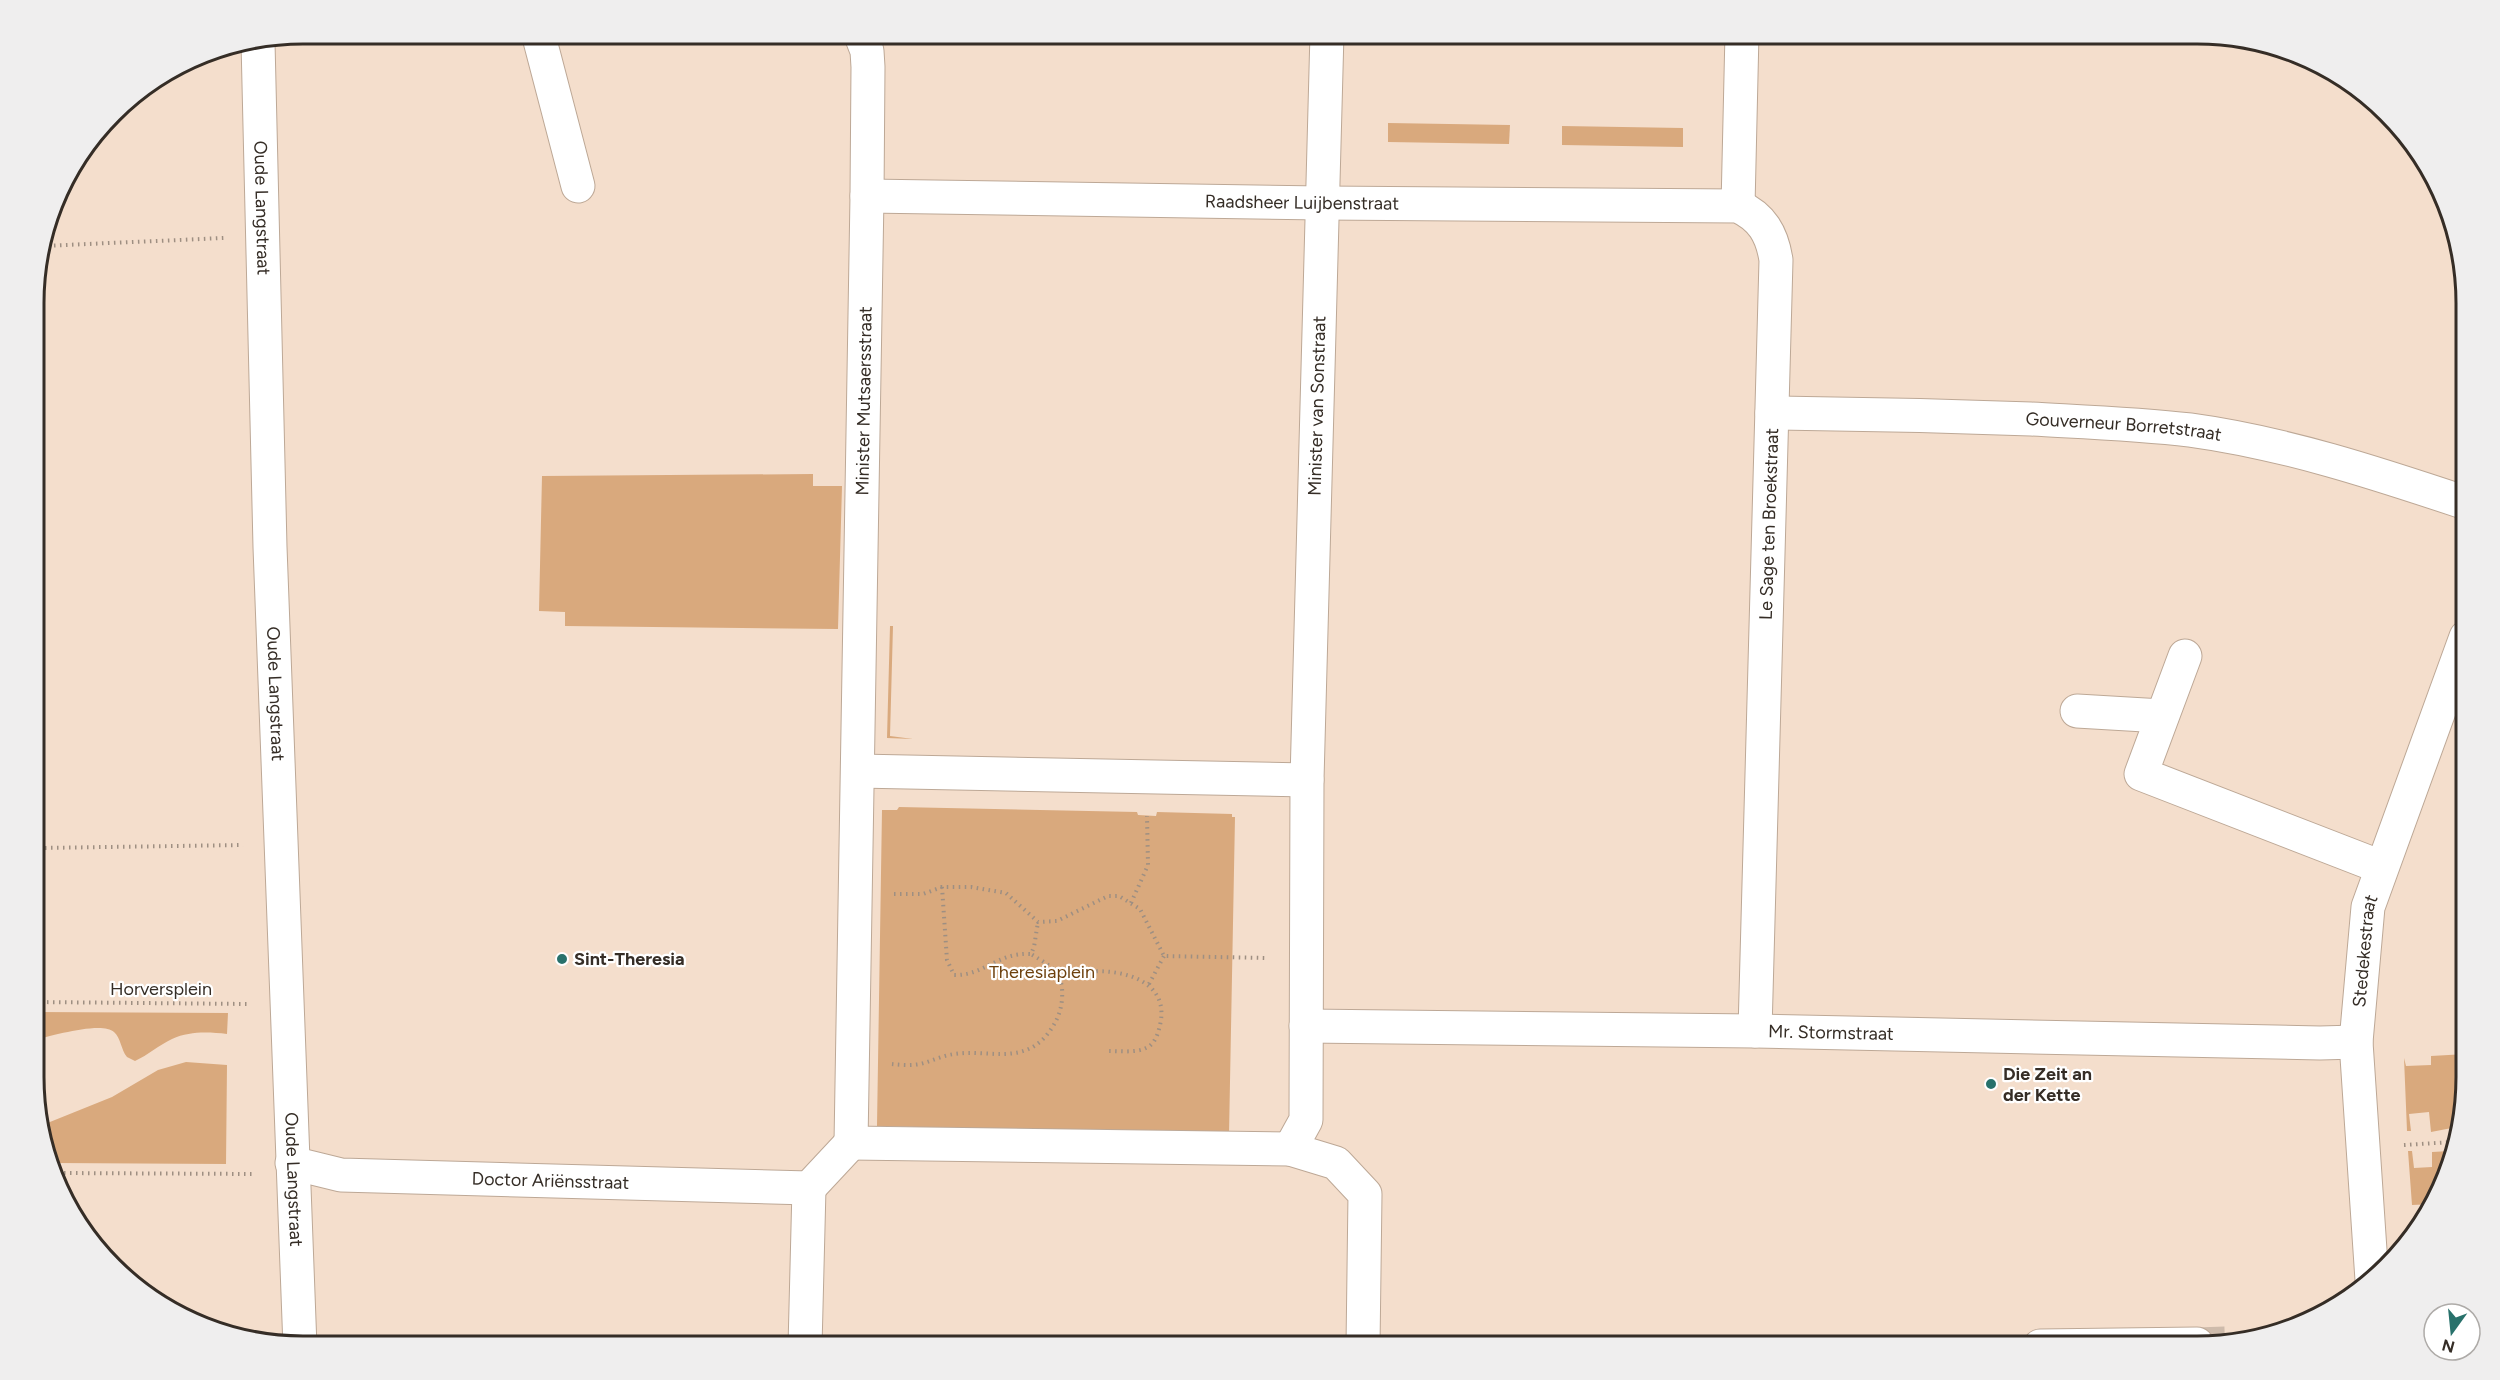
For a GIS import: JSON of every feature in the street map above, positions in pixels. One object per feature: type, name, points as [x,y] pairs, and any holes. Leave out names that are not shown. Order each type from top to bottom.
[{"type":"street","points":[[541,44],[578,186]]},
{"type":"street","name":"Minister Mutsaersstraat","points":[[858,771],[867,196],[868,67],[864,44]]},
{"type":"street","name":"Minister van Sonstraat","points":[[1307,780],[1327,44]]},
{"type":"street","points":[[1738,206],[1742,44]]},
{"type":"street","name":"Oude Langstraat","points":[[258,47],[270,547],[300,1336]]},
{"type":"street","name":"Raadsheer Luijbenstraat","points":[[867,196],[1738,206]]},
{"type":"street","name":"Le Sage ten Broekstraat","points":[[1738,206],[1755,215],[1762,223],[1774,244],[1776,260],[1755,1031]]},
{"type":"street","name":"Gouverneur Borretstraat","points":[[1773,413],[1932,415],[2092,422],[2191,430],[2289,449],[2456,500]]},
{"type":"street","points":[[2185,656],[2141,774],[2381,867]]},
{"type":"street","name":"Stedekestraat","points":[[2371,1269],[2365,1147],[2356,1042],[2368,907],[2456,666]]},
{"type":"street","points":[[2077,711],[2162,716]]},
{"type":"street","points":[[805,1336],[808,1188],[851,1143],[858,771],[1307,780],[1306,1120],[1290,1149]]},
{"type":"street","name":"Mr. Stormstraat","points":[[1306,1026],[1755,1031],[2356,1042]]},
{"type":"street","points":[[851,1143],[1290,1149],[1336,1163],[1365,1194],[1363,1336]]},
{"type":"street","name":"Doctor Ariënsstraat","points":[[292,1169],[341,1175],[808,1188]]},
{"type":"path","points":[[49,246],[262,237]]},
{"type":"path","points":[[1131,903],[1148,865],[1147,776]]},
{"type":"path","points":[[44,848],[281,844]]},
{"type":"path","points":[[853,1062],[922,1064],[957,1053],[1017,1053],[1038,1045],[1052,1030],[1061,1010],[1061,977],[1048,964],[1031,954],[1015,953],[964,976],[954,975],[947,960],[942,887]]},
{"type":"path","points":[[856,893],[923,894],[942,887],[971,887],[1006,893],[1038,922],[1057,921],[1107,896],[1119,896],[1140,909],[1164,956]]},
{"type":"path","points":[[1031,954],[1038,922]]},
{"type":"path","points":[[1164,956],[1306,959]]},
{"type":"path","points":[[1149,984],[1164,956]]},
{"type":"path","points":[[1061,977],[1073,973],[1133,976],[1149,984],[1159,997],[1162,1017],[1153,1043],[1146,1049],[1109,1051]]},
{"type":"path","name":"Horversplein","points":[[44,1002],[287,1004]]},
{"type":"path","points":[[2365,1147],[2449,1142]]},
{"type":"path","points":[[61,1173],[292,1169]]},
{"type":"green space","points":[[1388,123],[1510,125],[1509,144],[1388,142]]},
{"type":"green space","points":[[1562,126],[1683,128],[1683,147],[1562,145]]},
{"type":"green space","points":[[813,474],[813,486],[842,486],[838,629],[565,626],[565,612],[539,611],[542,476]]},
{"type":"green space","points":[[890,626],[893,626],[890,736],[913,739],[887,738]]},
{"type":"green space","name":"Theresiaplein","points":[[899,807],[1137,812],[1138,815],[1156,816],[1157,812],[1232,814],[1232,817],[1235,817],[1229,1135],[877,1126],[882,810],[897,810]]},
{"type":"green space","points":[[44,1012],[228,1013],[227,1034],[199,1033],[179,1036],[135,1061],[127,1057],[114,1032],[99,1028],[76,1030],[44,1038]]},
{"type":"green space","points":[[2456,1055],[2456,1095],[2452,1128],[2431,1132],[2429,1112],[2409,1114],[2411,1131],[2407,1131],[2404,1058],[2406,1066],[2431,1065],[2431,1056]]},
{"type":"green space","points":[[186,1062],[227,1065],[226,1164],[58,1163],[47,1123],[112,1097],[158,1070]]},
{"type":"green space","points":[[2408,1151],[2412,1151],[2414,1168],[2432,1167],[2432,1152],[2446,1151],[2423,1204],[2412,1205]]},
{"type":"place","name":"Sint-Theresia","points":[[562,959]]},
{"type":"place","name":"Die Zeit an der Kette","points":[[1991,1084]]}]
